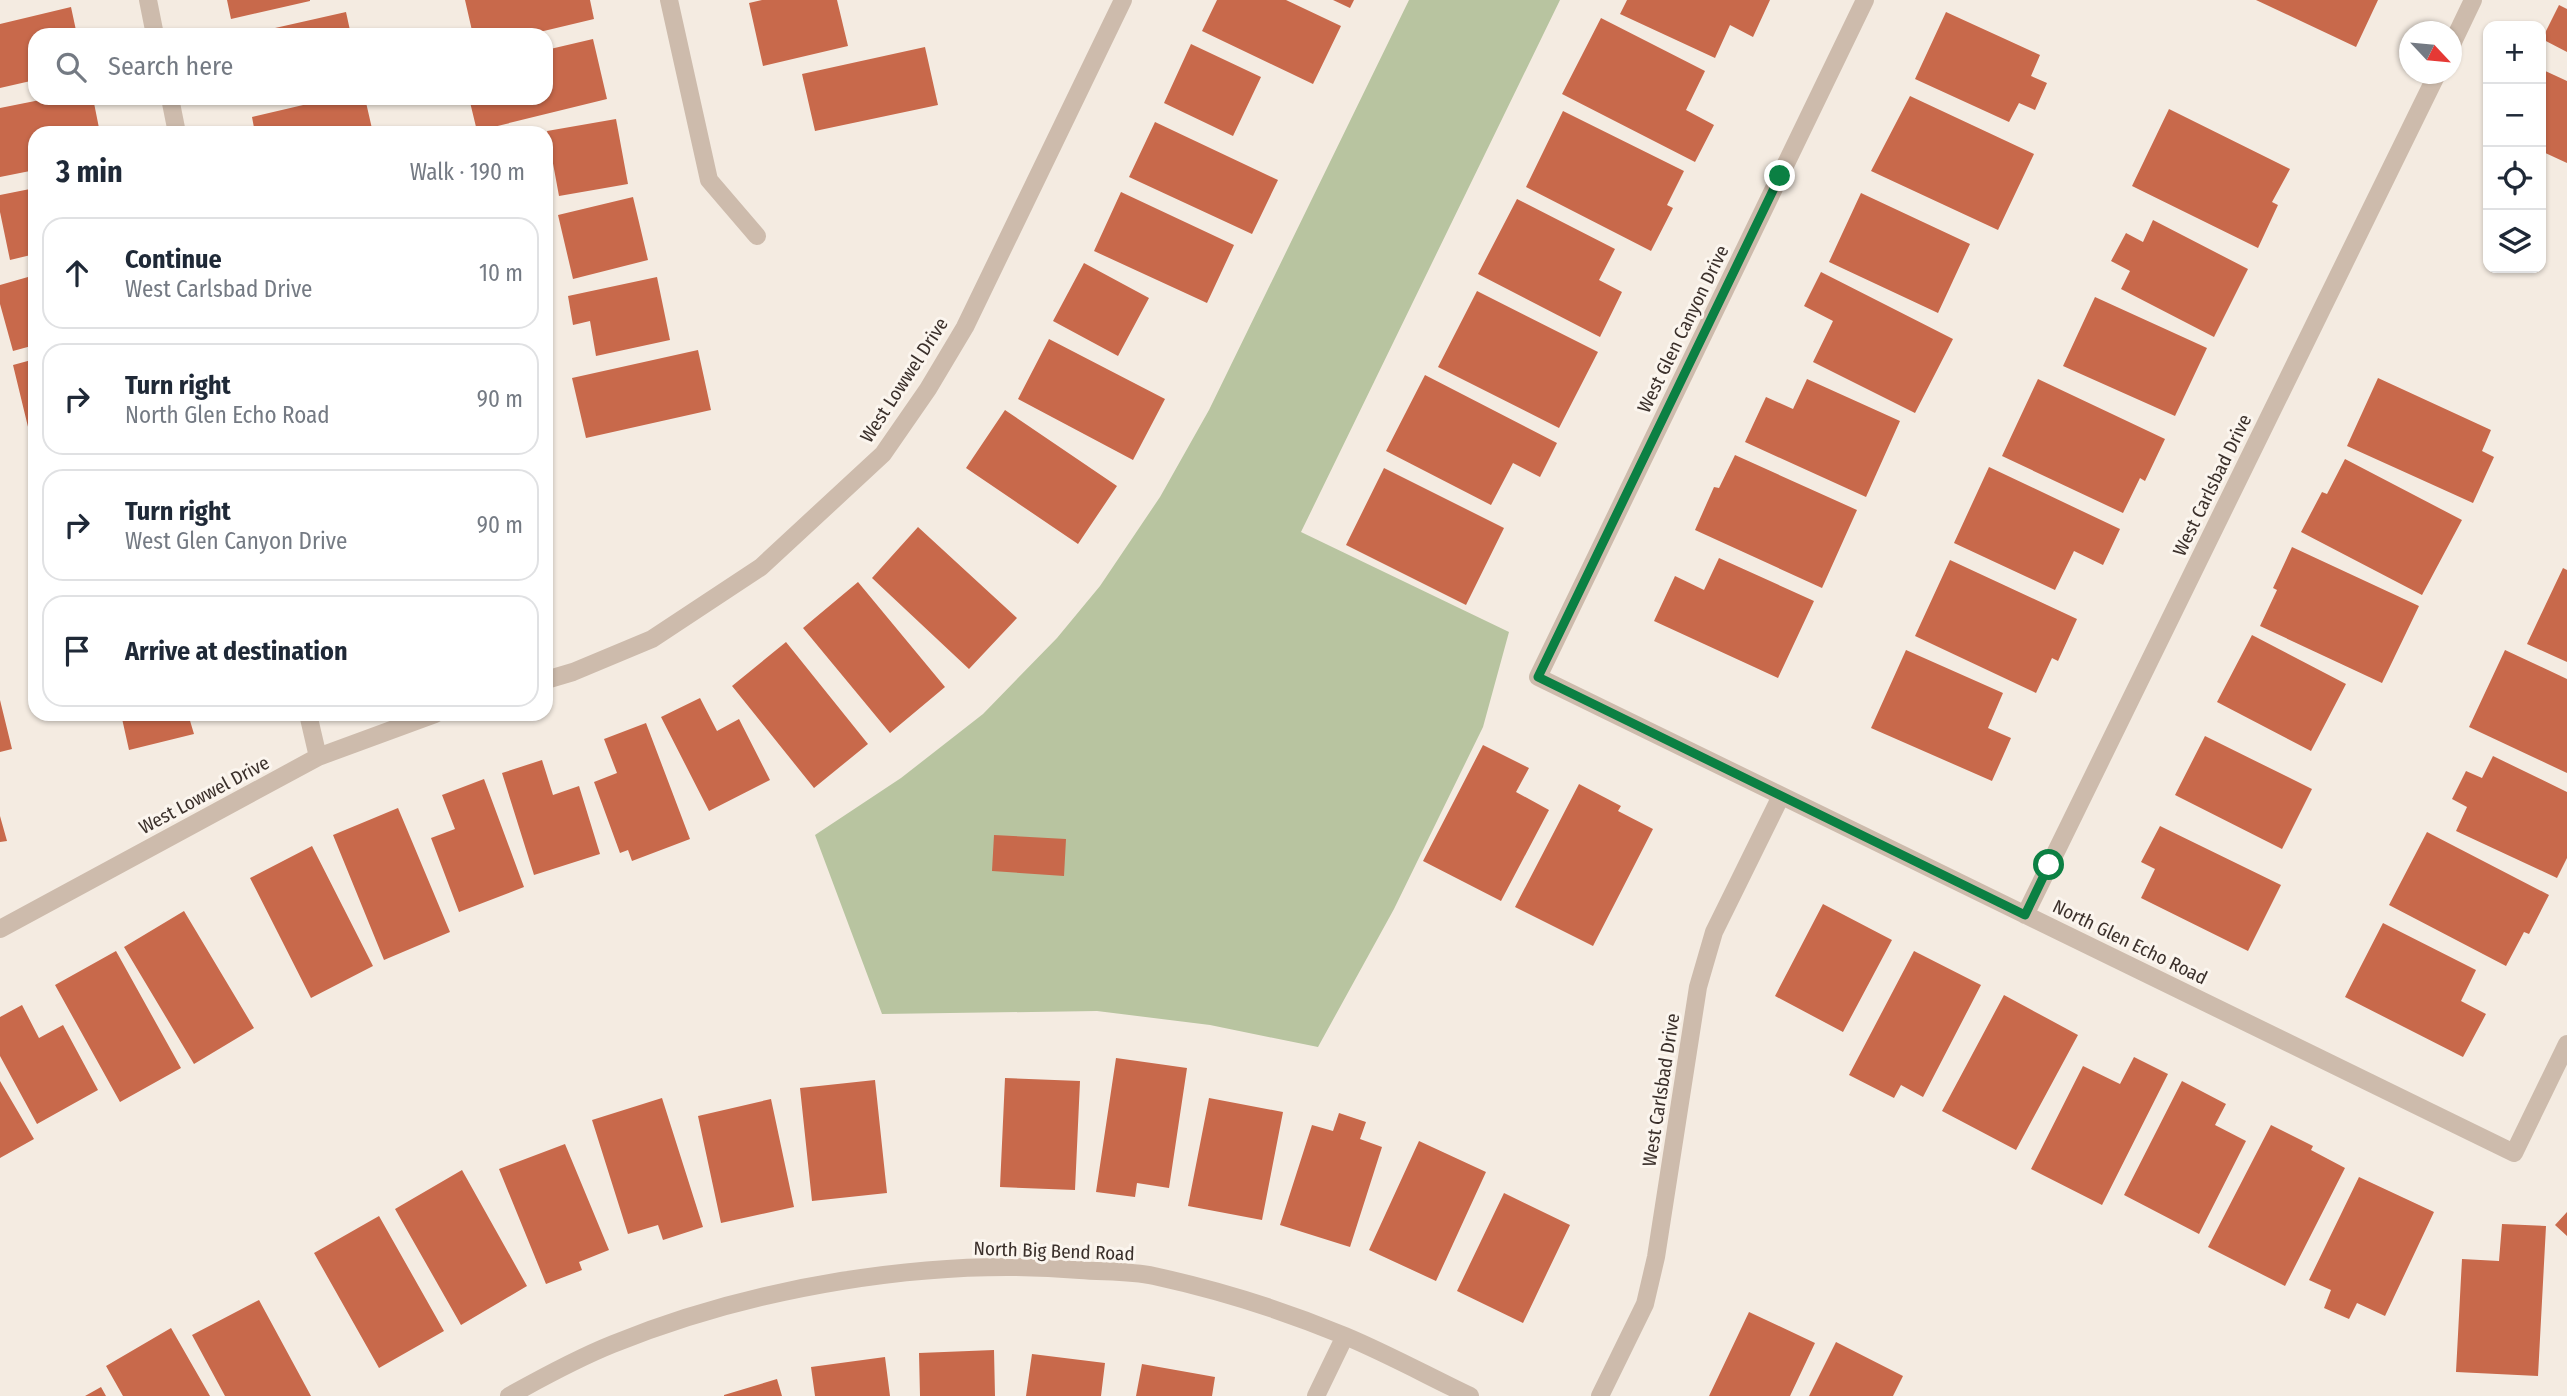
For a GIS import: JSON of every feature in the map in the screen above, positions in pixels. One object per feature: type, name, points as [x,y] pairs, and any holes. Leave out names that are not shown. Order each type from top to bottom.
[{"type":"street","points":[[148,0],[154,28]]},
{"type":"street","points":[[669,0],[709,180],[757,236]]},
{"type":"street","name":"West Lowwel Drive","points":[[553,678],[652,639],[761,567],[883,454],[928,389],[965,327],[1123,0]]},
{"type":"street","name":"West Glen Canyon Drive","points":[[1538,677],[1864,0]]},
{"type":"street","points":[[2462,23],[2473,0]]},
{"type":"street","name":"West Carlsbad Drive","points":[[2025,915],[2432,84]]},
{"type":"street","points":[[171,105],[176,126]]},
{"type":"street","name":"North Glen Echo Road","points":[[1538,677],[2514,1153],[2567,1044]]},
{"type":"street","points":[[309,721],[317,757]]},
{"type":"street","name":"West Lowwel Drive","points":[[0,929],[317,757],[416,721]]},
{"type":"street","name":"West Carlsbad Drive","points":[[1600,1396],[1645,1304],[1656,1257],[1698,987],[1714,932],[1782,796]]},
{"type":"street","name":"North Big Bend Road","points":[[509,1396],[613,1344],[681,1320],[769,1295],[919,1270],[996,1266],[1152,1276],[1252,1303],[1345,1336],[1469,1396]]},
{"type":"street","points":[[1316,1396],[1345,1336]]},
{"type":"green space","points":[[1409,0],[1560,0],[1301,532],[1509,632],[1483,727],[1394,909],[1318,1047],[1210,1025],[1097,1011],[882,1014],[815,835],[901,778],[983,714],[1057,638],[1100,586],[1160,497],[1209,410]]},
{"type":"building","points":[[227,0],[310,0],[310,1],[231,19]]},
{"type":"building","points":[[465,0],[590,0],[594,19],[553,29],[471,28]]},
{"type":"building","points":[[762,0],[837,0],[848,46],[763,66],[749,3]]},
{"type":"building","points":[[1217,0],[1286,0],[1341,26],[1313,84],[1202,31]]},
{"type":"building","points":[[1333,0],[1354,0],[1350,8]]},
{"type":"building","points":[[1627,0],[1770,0],[1753,37],[1730,25],[1715,58],[1620,14]]},
{"type":"building","points":[[2256,0],[2378,0],[2356,47]]},
{"type":"building","points":[[2559,5],[2567,9],[2567,52],[2546,41],[2546,31]]},
{"type":"building","points":[[71,7],[76,28],[28,28],[28,82],[0,88],[0,24]]},
{"type":"building","points":[[346,12],[349,28],[275,28]]},
{"type":"building","points":[[1946,12],[2040,55],[2031,76],[2047,83],[2035,110],[2019,103],[2009,122],[1915,79]]},
{"type":"building","points":[[1601,18],[1705,71],[1686,110],[1714,125],[1695,162],[1562,94]]},
{"type":"building","points":[[593,39],[607,99],[497,126],[476,126],[471,105],[553,105],[553,48]]},
{"type":"building","points":[[1191,44],[1261,77],[1233,136],[1164,103]]},
{"type":"building","points":[[925,47],[938,105],[815,131],[802,74]]},
{"type":"building","points":[[2546,71],[2567,81],[2567,163],[2546,153]]},
{"type":"building","points":[[1910,96],[2034,154],[1998,230],[1871,171]]},
{"type":"building","points":[[28,102],[28,105],[94,105],[99,126],[28,126],[28,171],[0,177],[0,108]]},
{"type":"building","points":[[303,105],[367,105],[371,126],[254,126],[252,117]]},
{"type":"building","points":[[2169,109],[2290,169],[2272,202],[2278,205],[2258,248],[2132,186]]},
{"type":"building","points":[[1563,111],[1684,171],[1667,205],[1673,208],[1651,251],[1526,187]]},
{"type":"building","points":[[616,119],[628,184],[559,196],[553,164],[553,130]]},
{"type":"building","points":[[1155,122],[1278,180],[1252,234],[1129,177]]},
{"type":"building","points":[[28,189],[28,256],[10,260],[0,212],[0,195]]},
{"type":"building","points":[[1121,192],[1234,245],[1207,303],[1094,251]]},
{"type":"building","points":[[1861,193],[1970,244],[1938,313],[1829,262]]},
{"type":"building","points":[[633,197],[648,260],[573,279],[558,215]]},
{"type":"building","points":[[1517,199],[1615,249],[1599,280],[1622,292],[1600,337],[1478,274]]},
{"type":"building","points":[[2153,220],[2248,269],[2214,337],[2121,289],[2130,271],[2111,261],[2126,233],[2143,242]]},
{"type":"building","points":[[1084,263],[1149,298],[1118,356],[1053,321]]},
{"type":"building","points":[[1821,272],[1953,339],[1915,413],[1813,362],[1833,321],[1804,306]]},
{"type":"building","points":[[28,277],[28,347],[13,351],[0,304],[0,285]]},
{"type":"building","points":[[657,277],[670,340],[596,356],[590,321],[573,325],[568,296]]},
{"type":"building","points":[[1477,291],[1598,352],[1559,428],[1438,367]]},
{"type":"building","points":[[2095,297],[2207,348],[2175,416],[2063,366]]},
{"type":"building","points":[[1049,339],[1165,399],[1133,460],[1018,399]]},
{"type":"building","points":[[698,350],[711,410],[586,438],[572,378]]},
{"type":"building","points":[[28,361],[28,427],[13,365]]},
{"type":"building","points":[[1425,375],[1557,443],[1540,477],[1513,463],[1491,505],[1386,451]]},
{"type":"building","points":[[2378,378],[2491,430],[2482,451],[2494,457],[2473,503],[2347,446]]},
{"type":"building","points":[[1807,379],[1900,421],[1866,497],[1745,442],[1766,397],[1793,409]]},
{"type":"building","points":[[2038,379],[2165,439],[2145,481],[2140,478],[2123,513],[2002,456]]},
{"type":"building","points":[[1005,410],[1117,486],[1078,544],[966,468]]},
{"type":"building","points":[[1735,455],[1857,510],[1822,588],[1695,530],[1714,487],[1719,488]]},
{"type":"building","points":[[2345,459],[2462,520],[2422,595],[2301,532],[2322,492],[2327,494]]},
{"type":"building","points":[[1989,467],[2120,529],[2103,565],[2074,551],[2055,590],[1954,543]]},
{"type":"building","points":[[1384,468],[1504,528],[1466,605],[1346,545]]},
{"type":"building","points":[[918,527],[1017,618],[969,669],[872,578]]},
{"type":"building","points":[[2292,547],[2419,606],[2382,683],[2260,626],[2277,590],[2273,588]]},
{"type":"building","points":[[1719,558],[1814,601],[1778,678],[1654,621],[1675,576],[1704,590]]},
{"type":"building","points":[[1950,560],[2077,619],[2058,661],[2052,658],[2036,693],[1915,636]]},
{"type":"building","points":[[2563,568],[2567,570],[2567,662],[2527,644]]},
{"type":"building","points":[[858,582],[945,687],[890,733],[803,628]]},
{"type":"building","points":[[2252,635],[2346,684],[2311,751],[2217,702]]},
{"type":"building","points":[[786,642],[868,744],[814,788],[732,686]]},
{"type":"building","points":[[1906,650],[2003,693],[1988,728],[2011,738],[1992,781],[1871,728]]},
{"type":"building","points":[[2505,650],[2567,679],[2567,773],[2469,727]]},
{"type":"building","points":[[700,698],[717,731],[739,719],[770,780],[709,811],[661,717]]},
{"type":"building","points":[[0,700],[12,749],[0,752]]},
{"type":"building","points":[[123,721],[190,721],[194,734],[129,750]]},
{"type":"building","points":[[646,723],[690,839],[632,861],[628,850],[620,853],[594,782],[617,773],[604,739]]},
{"type":"building","points":[[2205,736],[2312,789],[2282,849],[2175,795]]},
{"type":"building","points":[[1483,745],[1529,768],[1516,792],[1549,810],[1501,901],[1423,861]]},
{"type":"building","points":[[2493,756],[2567,792],[2567,858],[2557,878],[2456,831],[2467,807],[2452,799],[2466,771],[2482,778]]},
{"type":"building","points":[[542,760],[553,795],[579,786],[600,854],[534,875],[502,773]]},
{"type":"building","points":[[484,779],[524,887],[459,912],[431,838],[455,829],[442,795]]},
{"type":"building","points":[[1579,784],[1621,806],[1618,811],[1653,829],[1593,946],[1515,907]]},
{"type":"building","points":[[398,808],[450,932],[384,960],[333,835]]},
{"type":"building","points":[[0,816],[7,841],[0,842]]},
{"type":"building","points":[[2160,826],[2281,885],[2248,951],[2141,898],[2155,869],[2141,862]]},
{"type":"building","points":[[2427,832],[2549,895],[2529,934],[2524,932],[2506,966],[2389,905]]},
{"type":"building","points":[[994,835],[1066,839],[1064,876],[992,871]]},
{"type":"building","points":[[312,846],[373,966],[311,998],[250,878]]},
{"type":"building","points":[[1823,904],[1892,940],[1843,1032],[1775,996]]},
{"type":"building","points":[[184,911],[254,1028],[194,1064],[124,947]]},
{"type":"building","points":[[2383,923],[2476,970],[2461,1001],[2486,1014],[2463,1057],[2345,997]]},
{"type":"building","points":[[116,951],[181,1068],[120,1102],[55,985]]},
{"type":"building","points":[[1914,951],[1981,985],[1923,1097],[1901,1085],[1894,1098],[1849,1075]]},
{"type":"building","points":[[2004,995],[2078,1035],[2016,1150],[1942,1111]]},
{"type":"building","points":[[22,1005],[39,1038],[63,1025],[98,1090],[37,1124],[0,1056],[0,1017]]},
{"type":"building","points":[[2134,1057],[2168,1074],[2102,1205],[2031,1169],[2083,1066],[2120,1084]]},
{"type":"building","points":[[1116,1058],[1187,1068],[1169,1188],[1137,1183],[1135,1197],[1096,1192]]},
{"type":"building","points":[[1005,1078],[1080,1081],[1075,1190],[1000,1187]]},
{"type":"building","points":[[875,1080],[887,1193],[812,1201],[800,1088]]},
{"type":"building","points":[[0,1081],[34,1139],[0,1158]]},
{"type":"building","points":[[2182,1081],[2226,1104],[2215,1125],[2246,1141],[2199,1234],[2124,1195]]},
{"type":"building","points":[[662,1098],[703,1227],[663,1240],[658,1225],[628,1234],[592,1120]]},
{"type":"building","points":[[1209,1098],[1283,1112],[1262,1220],[1188,1206]]},
{"type":"building","points":[[771,1099],[794,1207],[721,1223],[698,1116]]},
{"type":"building","points":[[1339,1113],[1366,1122],[1360,1139],[1382,1147],[1350,1247],[1280,1225],[1312,1125],[1333,1131]]},
{"type":"building","points":[[2271,1125],[2313,1146],[2311,1150],[2345,1168],[2285,1286],[2208,1247]]},
{"type":"building","points":[[1419,1141],[1486,1172],[1436,1281],[1369,1250]]},
{"type":"building","points":[[565,1144],[609,1250],[579,1262],[582,1270],[546,1284],[499,1169]]},
{"type":"building","points":[[462,1170],[527,1286],[461,1325],[395,1209]]},
{"type":"building","points":[[2359,1177],[2434,1212],[2385,1316],[2357,1303],[2349,1319],[2324,1308],[2331,1290],[2309,1280]]},
{"type":"building","points":[[1504,1193],[1570,1225],[1523,1323],[1457,1291]]},
{"type":"building","points":[[2567,1212],[2567,1236],[2555,1225]]},
{"type":"building","points":[[379,1216],[444,1331],[379,1368],[314,1253]]},
{"type":"building","points":[[2502,1224],[2546,1226],[2538,1376],[2456,1372],[2462,1259],[2499,1261]]},
{"type":"building","points":[[259,1300],[311,1396],[225,1396],[192,1335]]},
{"type":"building","points":[[1749,1312],[1815,1343],[1790,1396],[1709,1396]]},
{"type":"building","points":[[171,1328],[210,1396],[123,1396],[106,1366]]},
{"type":"building","points":[[1836,1342],[1903,1376],[1893,1396],[1809,1396]]},
{"type":"building","points":[[994,1350],[995,1396],[920,1396],[919,1353]]},
{"type":"building","points":[[1032,1354],[1105,1363],[1101,1396],[1026,1396]]},
{"type":"building","points":[[885,1357],[890,1396],[815,1396],[811,1367]]},
{"type":"building","points":[[1142,1364],[1215,1377],[1212,1396],[1136,1396]]},
{"type":"building","points":[[777,1379],[782,1396],[724,1396],[724,1395]]},
{"type":"building","points":[[101,1387],[106,1396],[85,1396]]},
{"type":"route","points":[[1780,176],[1538,677],[2025,915],[2049,865]]}]
